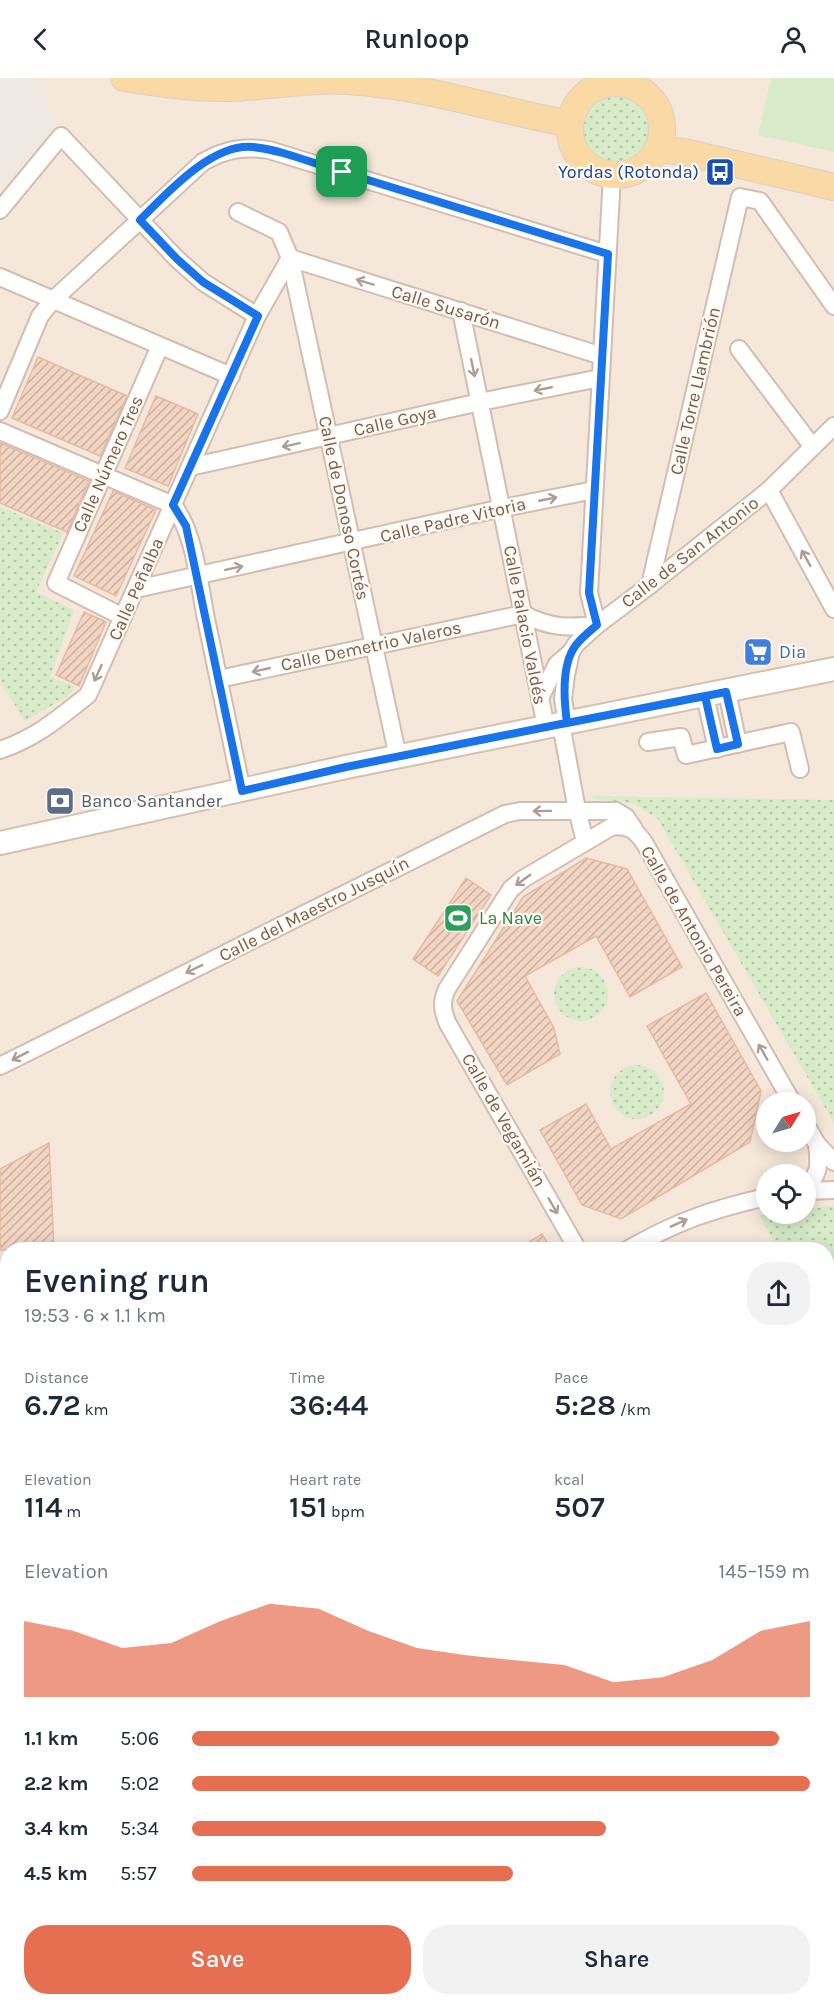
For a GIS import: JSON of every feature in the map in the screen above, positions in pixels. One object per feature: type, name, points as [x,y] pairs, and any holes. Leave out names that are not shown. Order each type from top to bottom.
[{"type":"main road","points":[[124,78],[174,87],[204,88],[346,81],[393,86],[572,117]]},
{"type":"main road","points":[[433,78],[572,117]]},
{"type":"main road","points":[[620,81],[650,98],[660,116],[660,137],[650,160],[639,169],[626,174],[612,175],[585,164],[576,152],[571,138],[572,117],[580,100],[588,92],[599,86],[620,81]]},
{"type":"main road","points":[[660,137],[687,137],[834,171]]},
{"type":"main road","points":[[660,137],[684,152],[834,187]]},
{"type":"main road","points":[[0,843],[398,757],[834,669]]},
{"type":"street","points":[[0,210],[61,136],[177,259],[203,282],[258,316]]},
{"type":"street","points":[[0,411],[40,316],[53,300],[203,162],[217,154],[250,147],[269,150],[608,254]]},
{"type":"street","points":[[523,614],[539,622],[562,627],[597,625],[589,593],[612,175]]},
{"type":"street","name":"Calle Torre Llambrión","points":[[650,585],[740,197],[760,201],[832,299]]},
{"type":"street","name":"Calle de Donoso Cortés","points":[[238,212],[279,232],[290,258],[398,757]]},
{"type":"street","name":"Calle Susarón","points":[[290,258],[602,356]]},
{"type":"street","name":"Calle Peñalba","points":[[0,750],[21,743],[44,730],[88,695],[258,316],[290,258]]},
{"type":"street","points":[[0,277],[231,376]]},
{"type":"street","name":"Calle Palacio Valdés","points":[[461,311],[540,698],[558,725]]},
{"type":"street","name":"Calle Número Tres","points":[[123,617],[56,583],[160,346]]},
{"type":"street","points":[[739,349],[812,446]]},
{"type":"street","name":"Calle Goya","points":[[190,467],[480,402],[600,378]]},
{"type":"street","name":"Calle de San Antonio","points":[[540,698],[557,664],[571,652],[576,644],[769,490],[834,426]]},
{"type":"street","points":[[0,431],[173,505],[186,526],[242,791]]},
{"type":"street","name":"Calle Padre Vitoria","points":[[136,589],[502,508],[594,490]]},
{"type":"street","points":[[769,490],[834,609]]},
{"type":"street","name":"Calle Demetrio Valeros","points":[[219,679],[373,644],[523,614]]},
{"type":"street","points":[[562,627],[568,638],[571,652],[558,725],[585,841]]},
{"type":"street","points":[[530,650],[557,656],[571,652]]},
{"type":"street","points":[[716,694],[738,744]]},
{"type":"street","points":[[716,694],[717,749]]},
{"type":"street","points":[[648,742],[681,737],[686,755],[791,732],[800,769]]},
{"type":"street","name":"Calle del Maestro Jusquín","points":[[0,1066],[505,814],[577,810],[616,811],[626,817],[634,829]]},
{"type":"street","name":"Calle de Antonio Pereira","points":[[447,989],[512,889],[523,879],[611,827],[621,826],[634,829],[645,844],[786,1092]]},
{"type":"street","name":"Calle de Vegamián","points":[[447,989],[442,1000],[442,1011],[448,1024],[573,1242]]},
{"type":"street","points":[[817,1144],[834,1162]]},
{"type":"street","points":[[816,1173],[819,1166],[817,1144]]},
{"type":"street","points":[[816,1191],[834,1190]]},
{"type":"street","points":[[642,1242],[683,1220],[756,1199]]},
{"type":"shaded area","points":[[0,78],[834,78],[834,1242],[0,1242]]},
{"type":"shaded area","points":[[0,78],[27,78],[44,93],[55,124],[0,190]]},
{"type":"green space","points":[[771,78],[834,78],[834,152],[758,135]]},
{"type":"green space","points":[[617,94],[636,100],[646,110],[652,129],[646,148],[636,158],[617,164],[598,158],[588,148],[582,129],[588,110],[598,100]]},
{"type":"green space","points":[[0,507],[63,533],[36,592],[74,610],[50,677],[76,687],[67,697],[25,721],[0,682]]},
{"type":"green space","points":[[592,796],[834,800],[834,1123],[657,818],[632,803],[593,799]]},
{"type":"green space","points":[[581,967],[591,969],[600,975],[606,984],[608,994],[606,1004],[600,1013],[591,1019],[581,1021],[571,1019],[562,1013],[556,1004],[554,994],[556,984],[562,975],[571,969]]},
{"type":"green space","points":[[637,1065],[656,1073],[664,1092],[656,1111],[637,1119],[618,1111],[610,1092],[618,1073]]},
{"type":"green space","points":[[834,1206],[834,1242],[775,1242],[764,1224],[816,1224],[816,1208]]},
{"type":"building","points":[[38,357],[127,396],[100,456],[12,418]]},
{"type":"building","points":[[156,396],[198,414],[168,486],[125,468]]},
{"type":"building","points":[[0,443],[89,481],[67,532],[0,503]]},
{"type":"building","points":[[113,491],[156,510],[116,596],[74,576]]},
{"type":"building","points":[[84,612],[106,622],[79,686],[56,675]]},
{"type":"building","points":[[586,858],[627,869],[682,967],[630,997],[596,936],[525,976],[554,1028],[560,1054],[507,1085],[457,1001],[523,897]]},
{"type":"building","name":"La Nave","points":[[466,878],[491,895],[438,976],[413,959]]},
{"type":"building","points":[[706,993],[761,1091],[756,1092],[756,1114],[750,1142],[621,1219],[582,1205],[540,1130],[586,1104],[611,1149],[691,1104],[647,1026]]},
{"type":"building","points":[[49,1143],[54,1242],[0,1242],[0,1169]]},
{"type":"building","points":[[542,1234],[547,1242],[529,1242]]},
{"type":"place","name":"Yordas (Rotonda)","points":[[720,172]]},
{"type":"place","name":"Dia","points":[[758,652]]},
{"type":"place","name":"Banco Santander","points":[[60,801]]},
{"type":"place","name":"La Nave","points":[[458,918]]},
{"type":"route","points":[[342,172],[269,150],[250,147],[233,150],[217,154],[203,162],[140,220],[177,259],[203,282],[258,316],[173,505],[186,526],[242,791],[346,767],[561,724],[567,723],[705,696],[717,749],[738,744],[726,692],[567,723],[563,699],[571,652],[576,644],[597,625],[589,593],[608,254],[342,172]]}]
